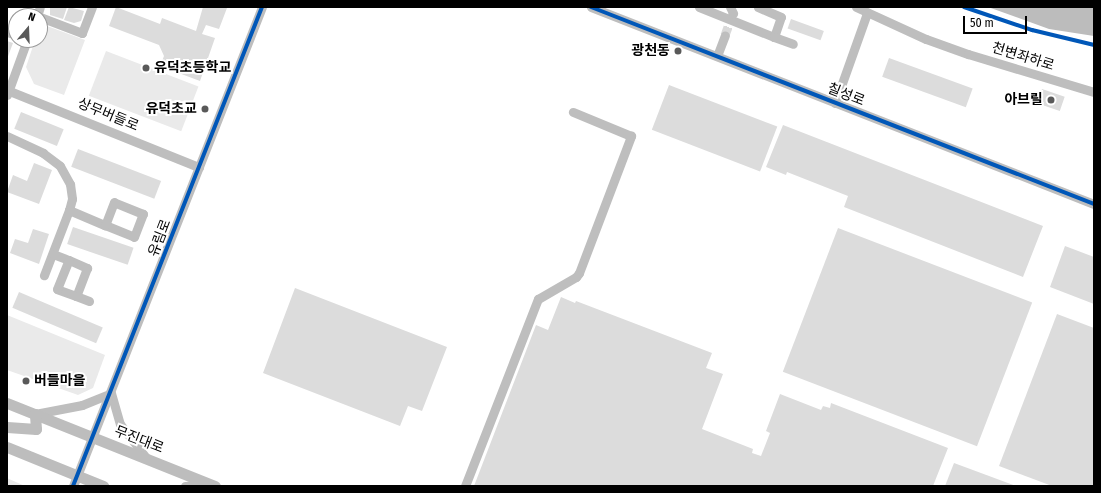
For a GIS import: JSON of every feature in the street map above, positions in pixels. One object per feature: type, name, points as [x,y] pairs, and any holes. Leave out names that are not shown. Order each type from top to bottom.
[{"type":"main road","name":"무진대로","points":[[7,403],[212,485]]},
{"type":"main road","points":[[7,427],[36,430],[34,414]]},
{"type":"main road","points":[[7,447],[75,481],[103,486]]},
{"type":"street","points":[[48,20],[82,33],[92,7]]},
{"type":"street","name":"유림로","points":[[75,481],[262,7]]},
{"type":"street","name":"칠성로","points":[[591,7],[1093,201]]},
{"type":"street","points":[[699,7],[793,44]]},
{"type":"street","points":[[758,7],[781,17],[774,37]]},
{"type":"street","name":"천변좌하로","points":[[856,7],[867,13],[968,54],[1094,92]]},
{"type":"street","points":[[835,102],[867,13]]},
{"type":"street","points":[[717,56],[725,35]]},
{"type":"street","points":[[7,92],[24,48]]},
{"type":"street","name":"상무버들로","points":[[7,92],[199,167]]},
{"type":"street","points":[[466,486],[538,299],[576,277],[579,273],[632,136],[573,112]]},
{"type":"street","points":[[7,136],[43,153],[60,166],[70,184],[72,199],[70,210],[44,275]]},
{"type":"street","points":[[70,210],[105,225]]},
{"type":"street","points":[[53,254],[87,268],[76,296]]},
{"type":"street","points":[[69,260],[57,289],[89,301]]},
{"type":"street","points":[[34,414],[82,405],[111,393],[120,424],[148,460]]},
{"type":"street","points":[[185,486],[212,485]]},
{"type":"shaded area","points":[[988,7],[1094,7],[1094,36],[1049,29]]},
{"type":"shaded area","points":[[48,26],[85,40],[64,95],[34,84],[26,67],[32,48],[48,48]]},
{"type":"shaded area","points":[[106,51],[198,86],[181,131],[89,96]]},
{"type":"shaded area","points":[[7,315],[105,355],[93,388],[78,395],[7,370]]},
{"type":"shaded area","points":[[7,478],[9,479],[25,486],[7,486]]},
{"type":"building","points":[[50,7],[67,7],[63,19],[50,15]]},
{"type":"building","points":[[69,7],[84,11],[81,21],[74,23],[64,20]]},
{"type":"building","points":[[116,7],[160,24],[162,18],[196,31],[203,7],[227,8],[219,29],[206,25],[202,34],[215,38],[200,81],[160,66],[164,56],[159,45],[109,26]]},
{"type":"building","points":[[791,19],[824,31],[820,40],[788,28]]},
{"type":"building","points":[[7,41],[8,48],[11,48],[7,59]]},
{"type":"building","points":[[889,58],[973,88],[966,107],[882,77]]},
{"type":"building","points":[[669,85],[777,127],[760,171],[652,130]]},
{"type":"building","name":"아브릴","points":[[1042,89],[1065,97],[1060,111],[1037,103]]},
{"type":"building","points":[[21,112],[64,129],[57,146],[14,129]]},
{"type":"building","points":[[783,125],[1043,226],[1023,277],[844,207],[848,196],[787,172],[786,175],[766,167]]},
{"type":"building","points":[[78,149],[161,181],[154,199],[71,167]]},
{"type":"building","points":[[34,163],[52,170],[39,204],[7,192],[13,175],[27,181]]},
{"type":"building","points":[[73,227],[134,248],[128,265],[67,244]]},
{"type":"building","points":[[838,228],[1032,303],[977,446],[783,372]]},
{"type":"building","points":[[33,229],[49,234],[39,264],[10,253],[15,239],[28,243]]},
{"type":"building","points":[[1065,246],[1094,257],[1094,304],[1050,287]]},
{"type":"building","points":[[295,288],[447,347],[422,411],[408,406],[400,426],[263,373]]},
{"type":"building","points":[[19,292],[103,328],[96,343],[12,308]]},
{"type":"building","points":[[561,297],[575,303],[576,301],[712,353],[706,368],[723,374],[702,429],[753,449],[752,453],[761,456],[770,433],[766,431],[780,394],[821,410],[823,406],[830,408],[831,403],[948,448],[933,486],[474,486],[536,325],[548,330]]},
{"type":"building","points":[[1057,314],[1094,328],[1094,486],[1052,486],[999,466]]},
{"type":"building","points":[[954,463],[1016,486],[945,486]]},
{"type":"tunnel","points":[[725,35],[733,13]]},
{"type":"cycle path","points":[[73,486],[262,7]]},
{"type":"cycle path","points":[[591,7],[1094,204]]},
{"type":"cycle path","points":[[964,7],[1032,30],[1094,45]]},
{"type":"place","name":"광천동","points":[[678,51]]},
{"type":"place","name":"유덕초등학교","points":[[146,68]]},
{"type":"place","name":"아브릴","points":[[1051,100]]},
{"type":"place","name":"유덕초교","points":[[205,109]]},
{"type":"place","name":"버들마을","points":[[26,381]]}]
